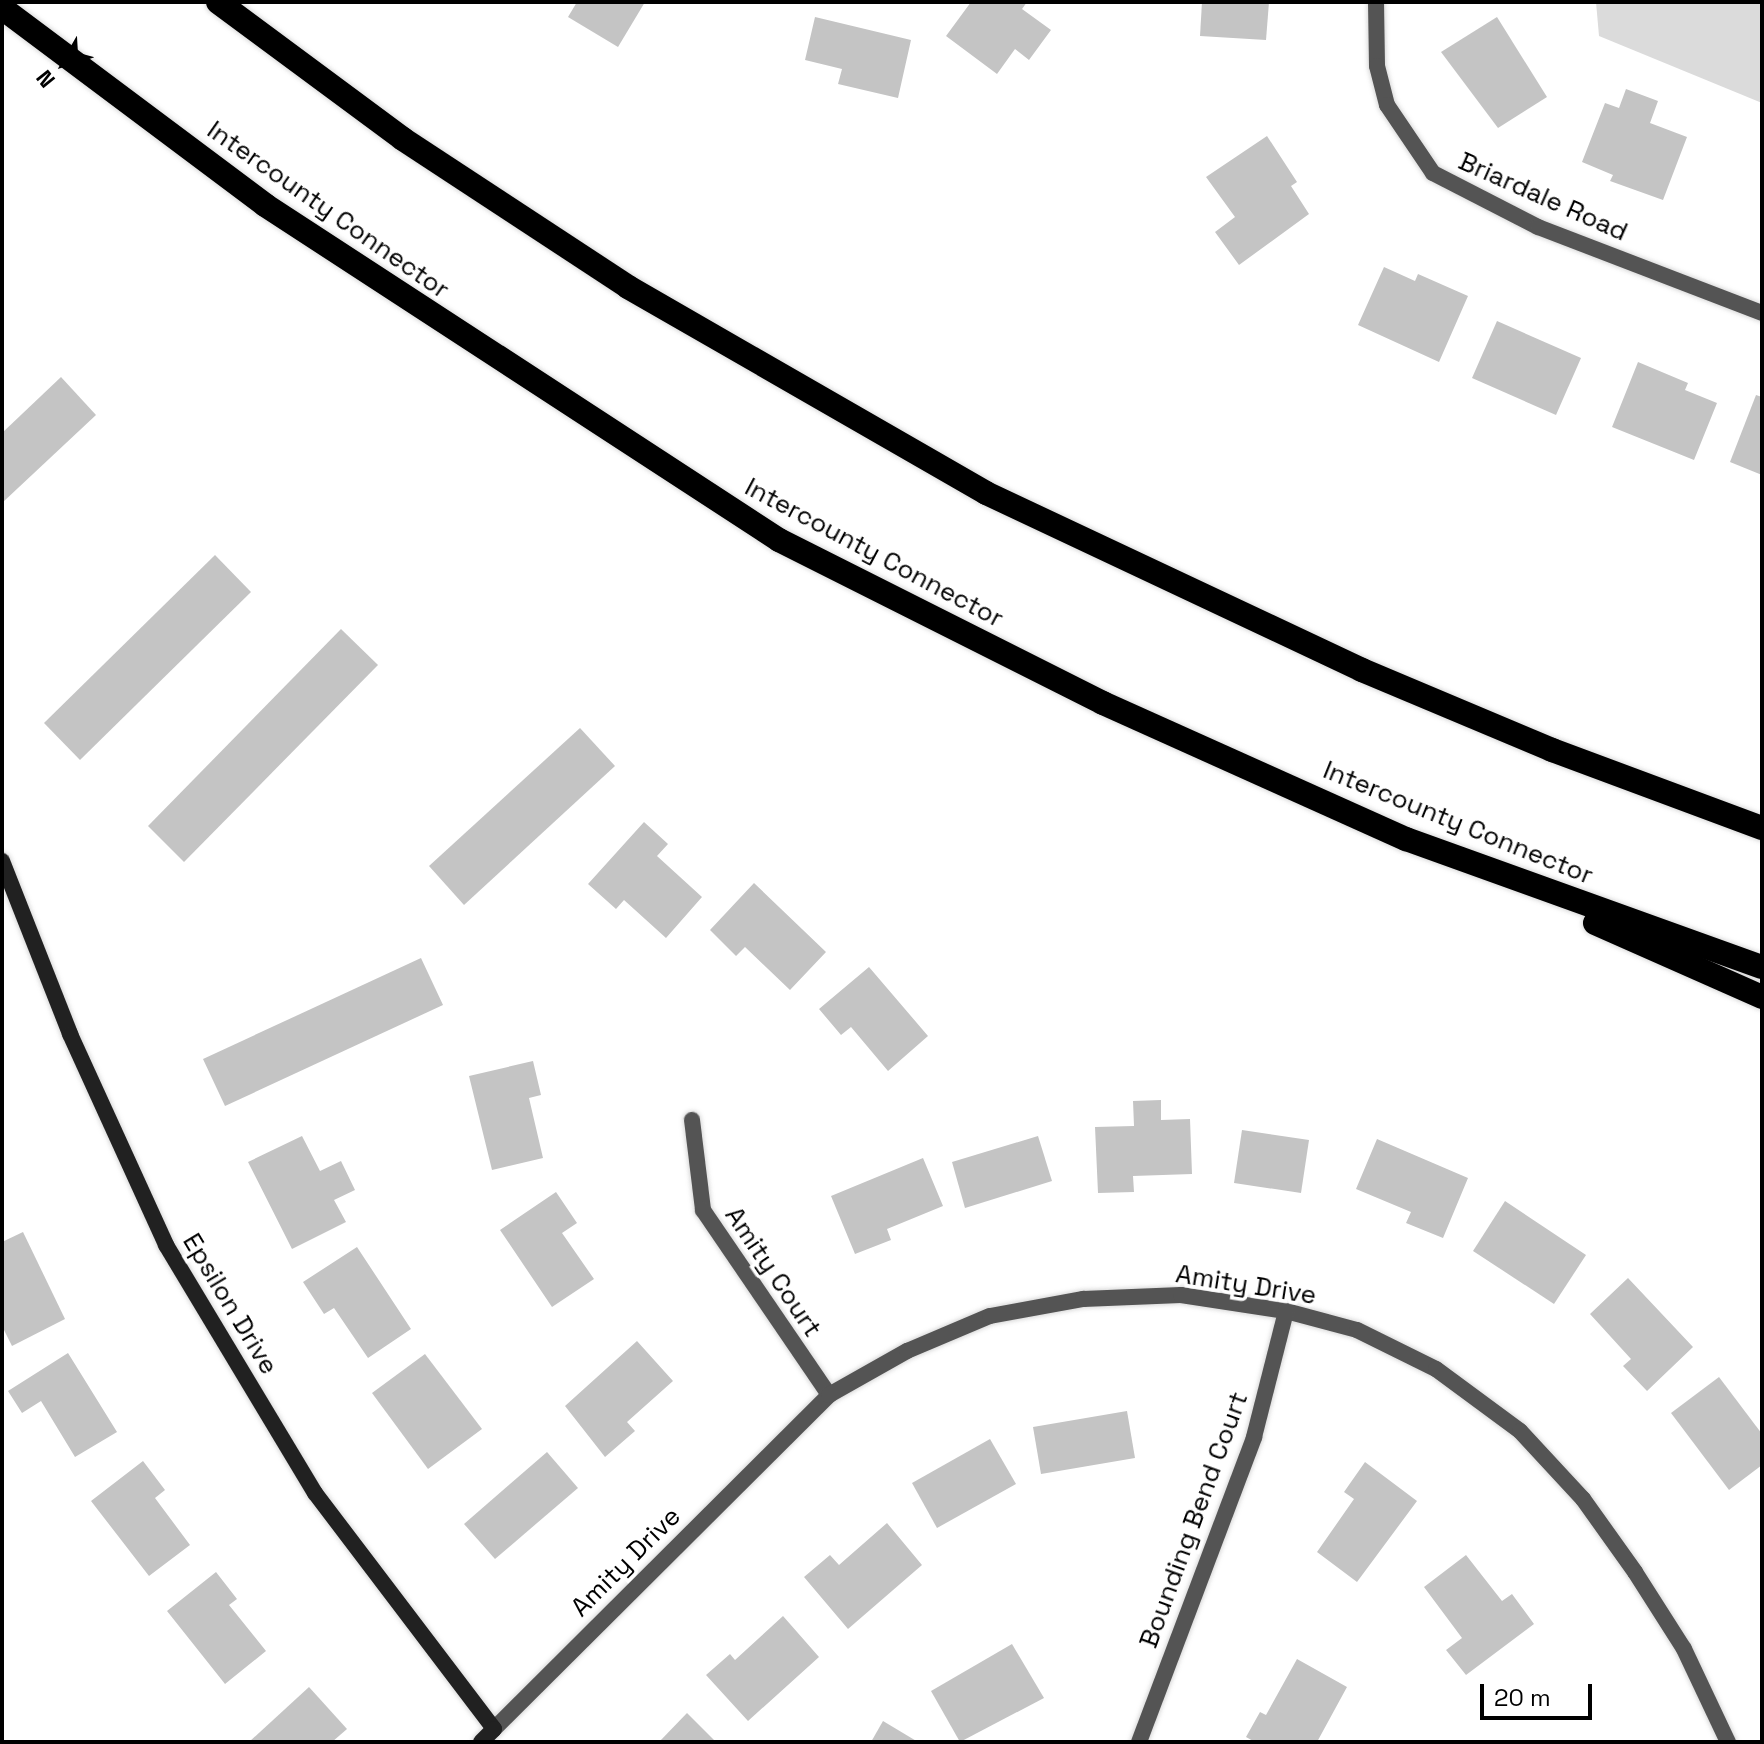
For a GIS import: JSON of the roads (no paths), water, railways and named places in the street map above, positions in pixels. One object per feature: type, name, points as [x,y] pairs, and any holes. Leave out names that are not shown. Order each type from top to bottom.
[{"type":"highway","points":[[218,2],[403,139],[628,287],[986,493],[1362,670],[1552,750],[1762,828]]},
{"type":"highway","name":"Intercounty Connector","points":[[2,8],[265,205],[779,540],[1103,703],[1406,839],[1762,967]]},
{"type":"highway","points":[[1406,839],[1762,997]]},
{"type":"street","name":"Briardale Road","points":[[1376,2],[1377,66],[1387,105],[1433,173],[1538,227],[1762,313]]},
{"type":"street","name":"Epsilon Drive","points":[[2,861],[70,1034],[166,1245],[315,1493],[494,1729]]},
{"type":"street","name":"Amity Court","points":[[692,1120],[703,1210],[829,1395]]},
{"type":"street","name":"Amity Drive","points":[[481,1742],[829,1395],[907,1351],[990,1316],[1067,1302],[1181,1295],[1286,1311],[1357,1330],[1436,1369],[1520,1431],[1583,1499],[1635,1572],[1684,1649],[1728,1742]]},
{"type":"street","name":"Bounding Bend Court","points":[[1139,1742],[1254,1437],[1286,1311]]}]
